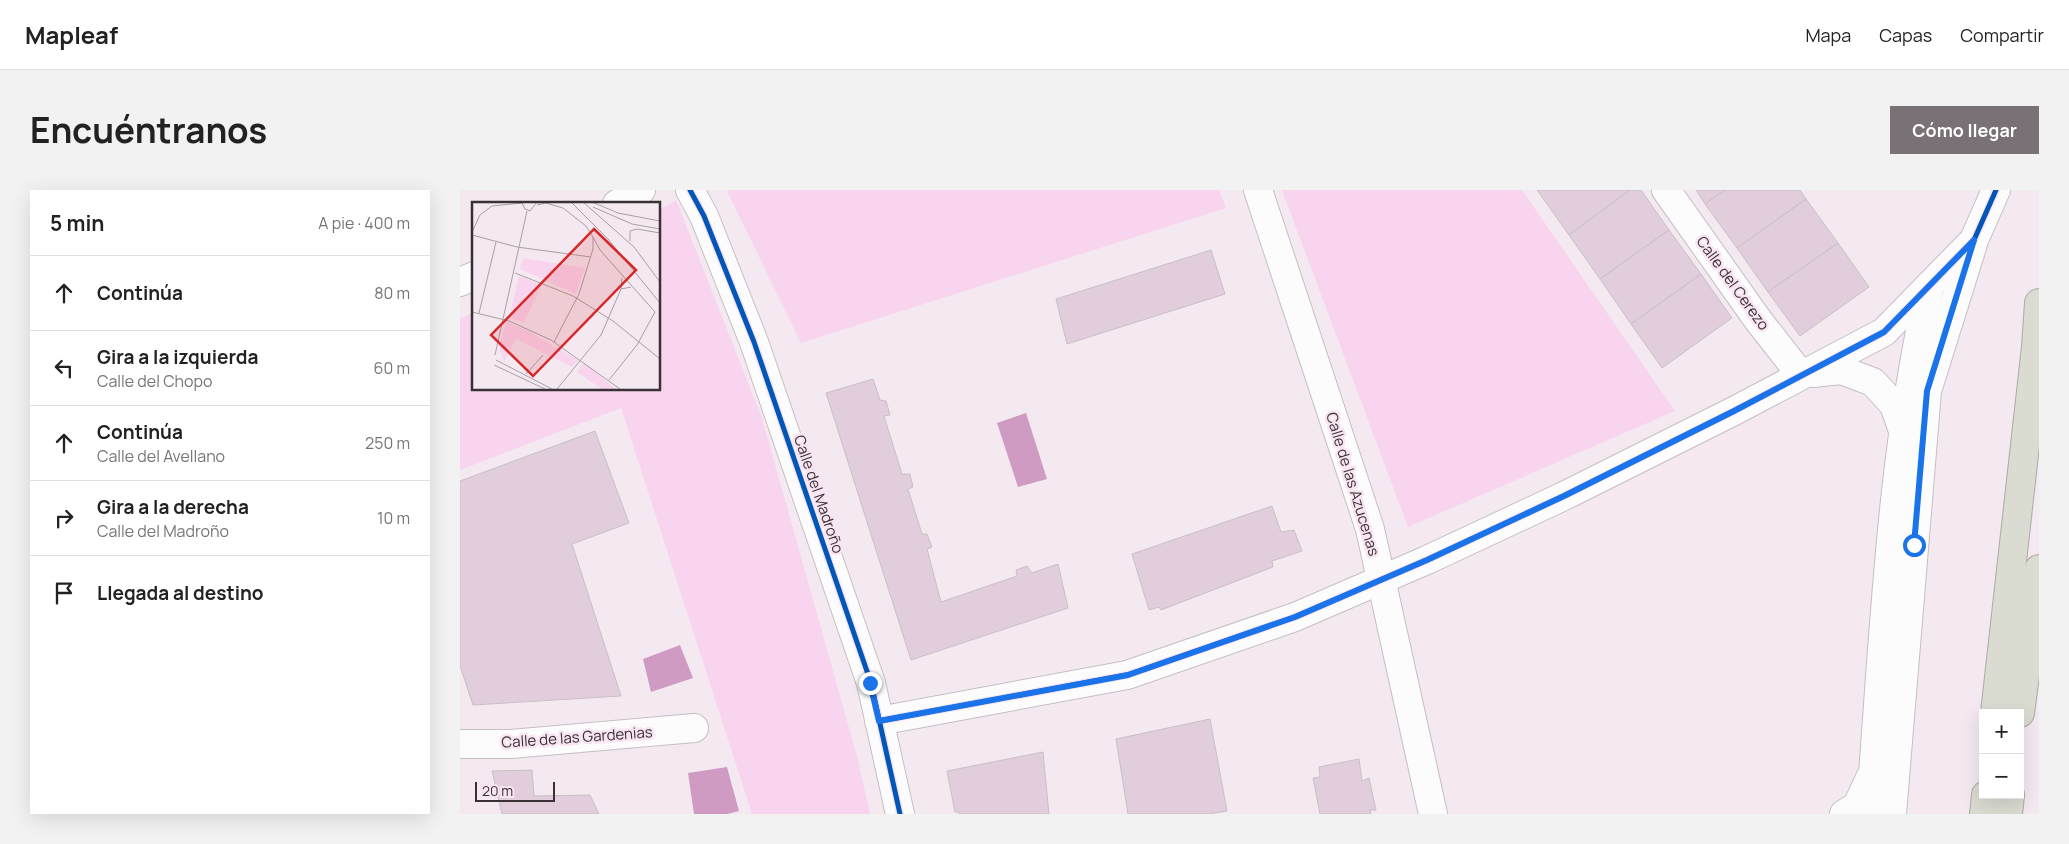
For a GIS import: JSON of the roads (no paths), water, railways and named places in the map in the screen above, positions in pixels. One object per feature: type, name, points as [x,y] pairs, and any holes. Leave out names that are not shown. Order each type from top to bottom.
[{"type":"highway","points":[[1995,709],[2036,348],[2039,303]]},
{"type":"highway","points":[[2021,709],[2039,569]]},
{"type":"highway","points":[[1984,814],[1986,799]]},
{"type":"highway","points":[[2008,814],[2010,799]]},
{"type":"street","points":[[620,202],[640,190]]},
{"type":"street","name":"Calle del Madroño","points":[[690,190],[704,216],[754,342],[870,683],[900,814]]},
{"type":"street","name":"Calle de las Azucenas","points":[[1258,190],[1370,529],[1433,814]]},
{"type":"street","name":"Calle del Cerezo","points":[[1666,190],[1758,320],[1801,375]]},
{"type":"street","points":[[1892,814],[1927,391],[1974,240],[1996,190]]},
{"type":"street","points":[[879,721],[1128,675],[1295,617],[1381,581],[1564,496],[1884,332],[1974,240]]},
{"type":"street","points":[[460,282],[472,277]]},
{"type":"street","points":[[1870,814],[1903,431],[1915,348],[1930,285]]},
{"type":"street","points":[[1801,375],[1841,370],[1873,382],[1894,405],[1903,431]]},
{"type":"street","name":"Calle de las Gardenias","points":[[460,744],[511,744],[694,728]]},
{"type":"street","points":[[1844,814],[1857,806],[1874,770]]}]
